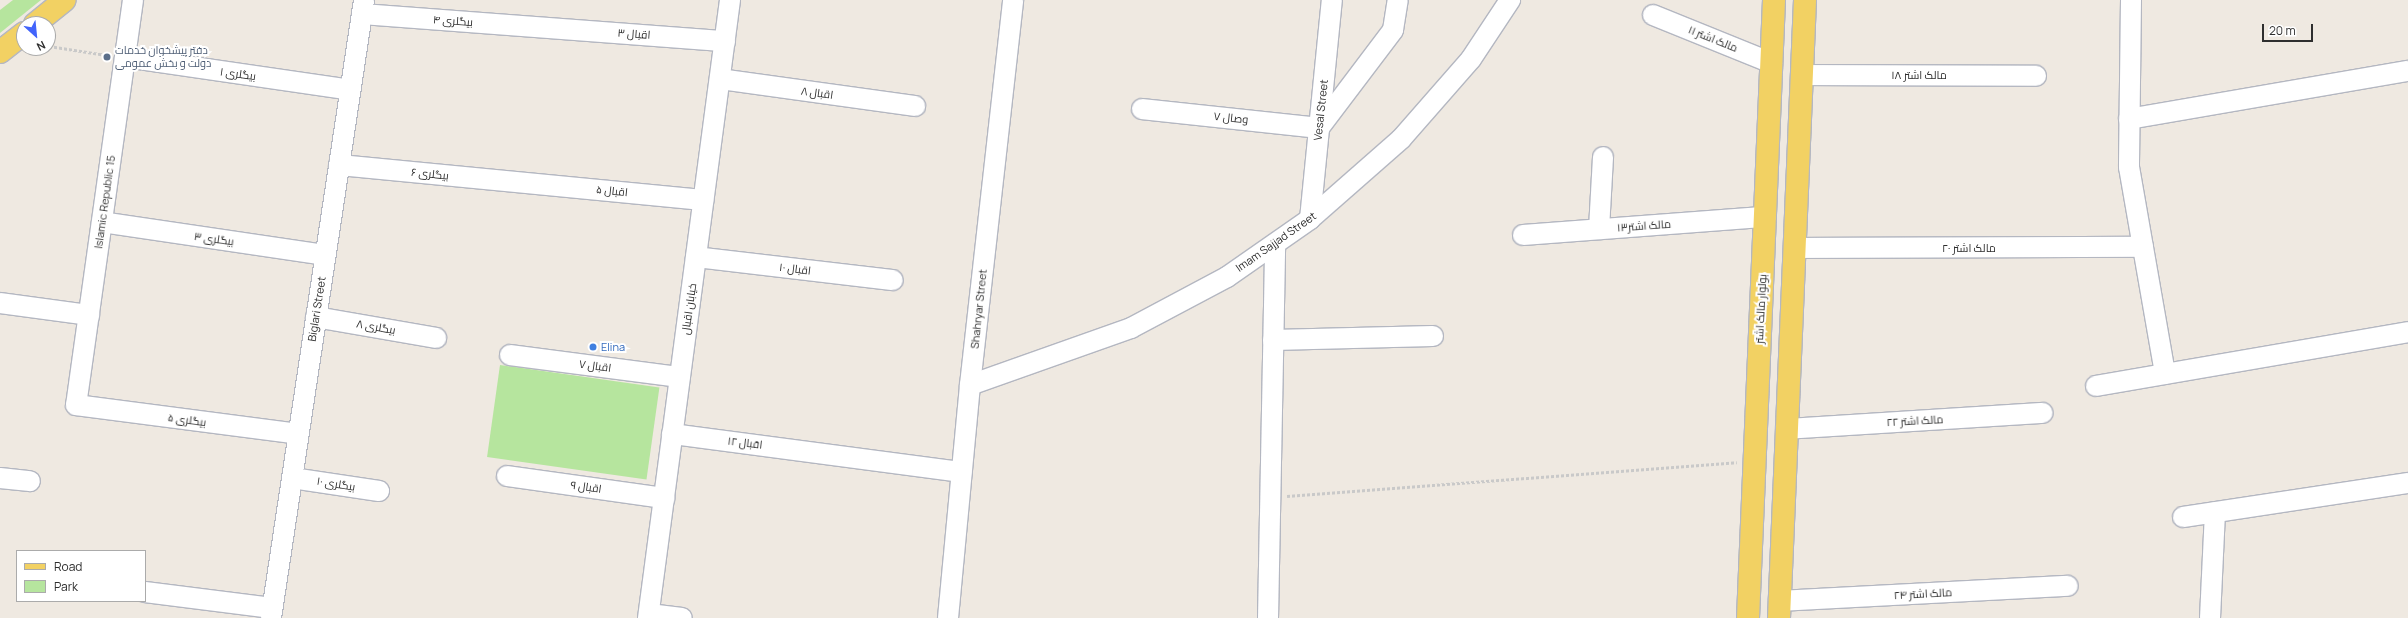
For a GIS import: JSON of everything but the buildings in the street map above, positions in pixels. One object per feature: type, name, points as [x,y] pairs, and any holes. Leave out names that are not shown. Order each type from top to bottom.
[{"type":"main road","points":[[45,16],[65,0]]},
{"type":"main road","name":"بولوار مالک اشتر","points":[[1748,618],[1774,0]]},
{"type":"main road","points":[[1779,610],[1805,0]]},
{"type":"main road","points":[[0,52],[16,39]]},
{"type":"main road","points":[[1760,338],[1790,338]]},
{"type":"street","name":"Islamic Republic 15","points":[[76,405],[132,0]]},
{"type":"street","name":"خیابان اقبال","points":[[648,616],[730,0]]},
{"type":"street","name":"Shahryar Street","points":[[948,618],[970,385],[1013,0]]},
{"type":"street","name":"Vesal Street","points":[[1310,219],[1332,0]]},
{"type":"street","points":[[1319,128],[1393,30],[1398,0]]},
{"type":"street","name":"Imam Sajjad Street","points":[[970,385],[1131,328],[1227,277],[1275,244],[1310,219],[1401,139],[1471,59],[1510,0]]},
{"type":"street","points":[[2131,0],[2129,167],[2165,374]]},
{"type":"street","name":"بیگلری ۴","points":[[363,7],[543,27]]},
{"type":"street","name":"Biglari Street","points":[[271,613],[363,7]]},
{"type":"street","name":"مالک اشتر ۱۱","points":[[1653,16],[1772,63]]},
{"type":"street","name":"اقبال ۳","points":[[543,27],[725,41]]},
{"type":"street","name":"بیگلری ۱","points":[[125,58],[350,90]]},
{"type":"street","points":[[2129,119],[2408,71]]},
{"type":"street","name":"مالک اشتر ۱۸","points":[[1802,75],[2036,76]]},
{"type":"street","name":"اقبال ۸","points":[[720,79],[915,106]]},
{"type":"street","name":"وصال ۷","points":[[1142,109],[1319,128]]},
{"type":"street","points":[[1599,229],[1603,157]]},
{"type":"street","name":"بیگلری ۶","points":[[339,164],[521,182]]},
{"type":"street","name":"اقبال ۵","points":[[521,182],[703,200]]},
{"type":"street","name":"مالک اشتر۱۳","points":[[1523,235],[1765,217]]},
{"type":"street","name":"بیگلری ۳","points":[[102,222],[325,255]]},
{"type":"street","points":[[1268,618],[1275,244]]},
{"type":"street","name":"مالک اشتر ۲۰","points":[[1794,248],[2143,247]]},
{"type":"street","name":"اقبال ۱۰","points":[[696,257],[893,280]]},
{"type":"street","points":[[0,303],[89,316]]},
{"type":"street","name":"بیگلری ۸","points":[[316,317],[436,338]]},
{"type":"street","points":[[2096,386],[2408,332]]},
{"type":"street","points":[[1273,340],[1433,336]]},
{"type":"street","name":"اقبال ۷","points":[[510,354],[680,377]]},
{"type":"street","name":"بیگلری ۵","points":[[76,405],[298,434]]},
{"type":"street","name":"مالک اشتر ۲۲","points":[[1786,429],[2043,413]]},
{"type":"street","name":"اقبال ۱۲","points":[[672,434],[962,472]]},
{"type":"street","name":"اقبال ۹","points":[[507,476],[664,498]]},
{"type":"street","points":[[0,478],[30,481]]},
{"type":"street","name":"بیگلری ۱۰","points":[[292,478],[379,491]]},
{"type":"street","points":[[2183,517],[2408,484]]},
{"type":"street","points":[[2210,618],[2215,512]]},
{"type":"street","name":"مالک اشتر ۲۴","points":[[1779,610],[2068,586]]},
{"type":"street","points":[[146,592],[271,613]]},
{"type":"street","points":[[648,616],[682,618]]},
{"type":"path","points":[[56,47],[125,58]]},
{"type":"path","points":[[1270,498],[1755,460]]},
{"type":"green space","points":[[13,0],[41,0],[21,16],[16,16],[16,20],[0,33],[0,10]]},
{"type":"green space","points":[[500,365],[659,387],[646,480],[487,457]]},
{"type":"place","name":"دفتر پیشخوان خدمات دولت و بخش عمومی","points":[[107,57]]},
{"type":"place","name":"Elina","points":[[593,347]]}]
